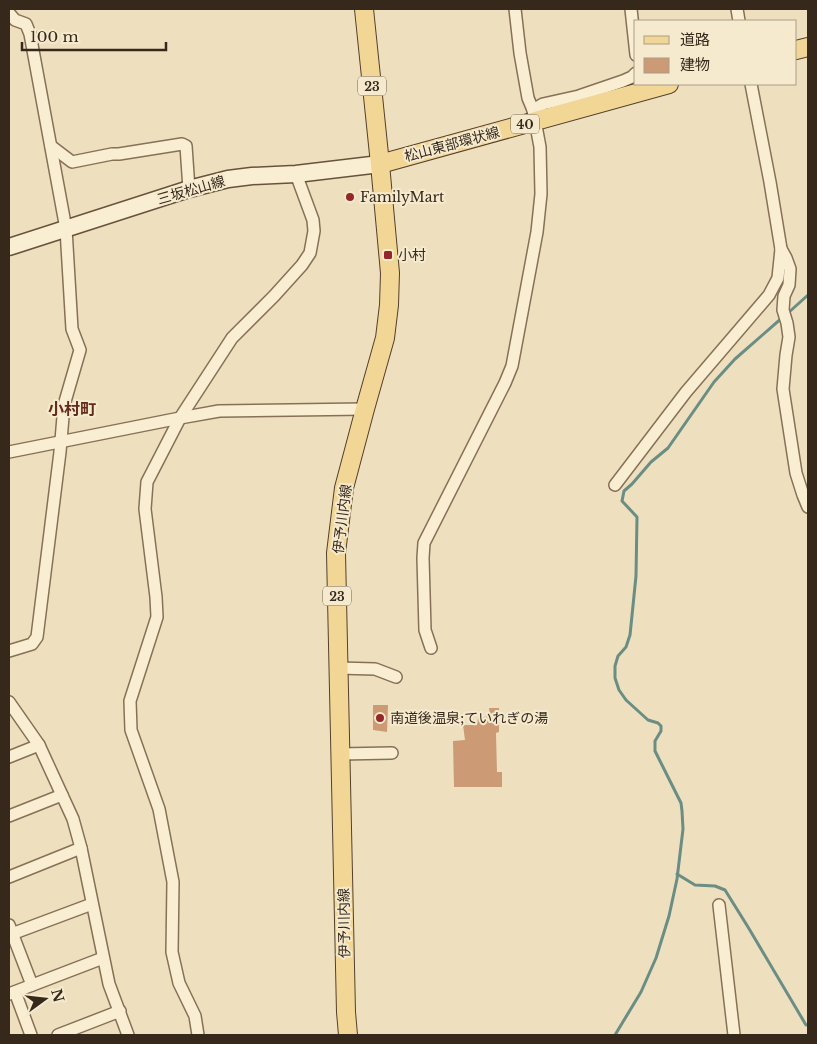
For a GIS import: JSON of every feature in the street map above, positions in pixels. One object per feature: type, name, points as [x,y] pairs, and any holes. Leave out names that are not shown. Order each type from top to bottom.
[{"type":"main road","name":"伊予川内線","points":[[348,1035],[336,553],[344,488],[385,338],[390,273],[364,9]]},
{"type":"main road","name":"松山東部環状線","points":[[380,164],[534,116],[665,85]]},
{"type":"main road","name":"三坂松山線","points":[[9,247],[189,189],[228,179],[296,174],[380,164]]},
{"type":"street","points":[[431,648],[425,630],[424,543],[512,366],[537,232],[541,194],[540,147],[521,62],[516,9]]},
{"type":"street","points":[[631,9],[634,37]]},
{"type":"street","points":[[9,651],[32,644],[38,637],[64,405],[80,350],[72,329],[66,229],[30,34],[26,24],[11,20]]},
{"type":"street","points":[[534,116],[543,104],[579,96],[624,81],[634,75]]},
{"type":"street","points":[[615,485],[686,392],[769,295],[778,278],[781,249],[751,85]]},
{"type":"street","points":[[51,146],[72,162],[182,144],[186,146],[189,189]]},
{"type":"street","points":[[198,1035],[195,1016],[179,983],[172,952],[173,882],[159,809],[131,730],[130,701],[157,617],[145,509],[147,482],[180,418],[232,338],[302,265],[310,253],[314,231],[313,220],[296,174]]},
{"type":"street","points":[[781,249],[790,268],[783,310],[789,337],[783,389],[796,473],[808,507]]},
{"type":"street","points":[[9,452],[219,411],[365,409]]},
{"type":"street","points":[[338,668],[375,669],[396,677]]},
{"type":"street","points":[[9,702],[39,745],[73,819],[81,848],[102,958],[109,984],[128,1035]]},
{"type":"street","points":[[9,757],[39,745]]},
{"type":"street","points":[[340,754],[392,753]]},
{"type":"street","points":[[9,816],[62,795]]},
{"type":"street","points":[[9,877],[81,848]]},
{"type":"street","points":[[32,985],[10,931],[92,904]]},
{"type":"street","points":[[719,906],[734,1035]]},
{"type":"street","points":[[31,1035],[12,993],[102,958]]},
{"type":"street","points":[[58,1035],[120,1012]]},
{"type":"building","name":"南道後温泉;ていれぎの湯","points":[[373,705],[388,705],[387,732],[373,730]]},
{"type":"building","points":[[489,708],[499,708],[499,732],[496,733],[497,772],[502,772],[502,787],[454,787],[453,741],[465,740],[463,725],[477,725],[478,718],[490,716]]},
{"type":"waterway","points":[[788,313],[808,295]]},
{"type":"waterway","points":[[615,1035],[641,992],[656,958],[669,916],[677,879],[683,829],[681,803],[655,751],[655,741],[661,731],[661,726],[648,720],[626,700],[619,690],[615,678],[615,666],[618,656],[626,647],[630,635],[636,576],[637,517],[622,501],[624,491],[651,462],[668,448],[714,382],[735,359],[783,317]]},
{"type":"waterway","points":[[677,874],[695,885],[715,886],[725,890],[806,1025]]},
{"type":"place","name":"FamilyMart","points":[[350,197]]},
{"type":"place","name":"小村","points":[[388,255]]},
{"type":"place","name":"南道後温泉;ていれぎの湯","points":[[380,718]]},
{"type":"district","name":"小村町","points":[[72,409]]}]
